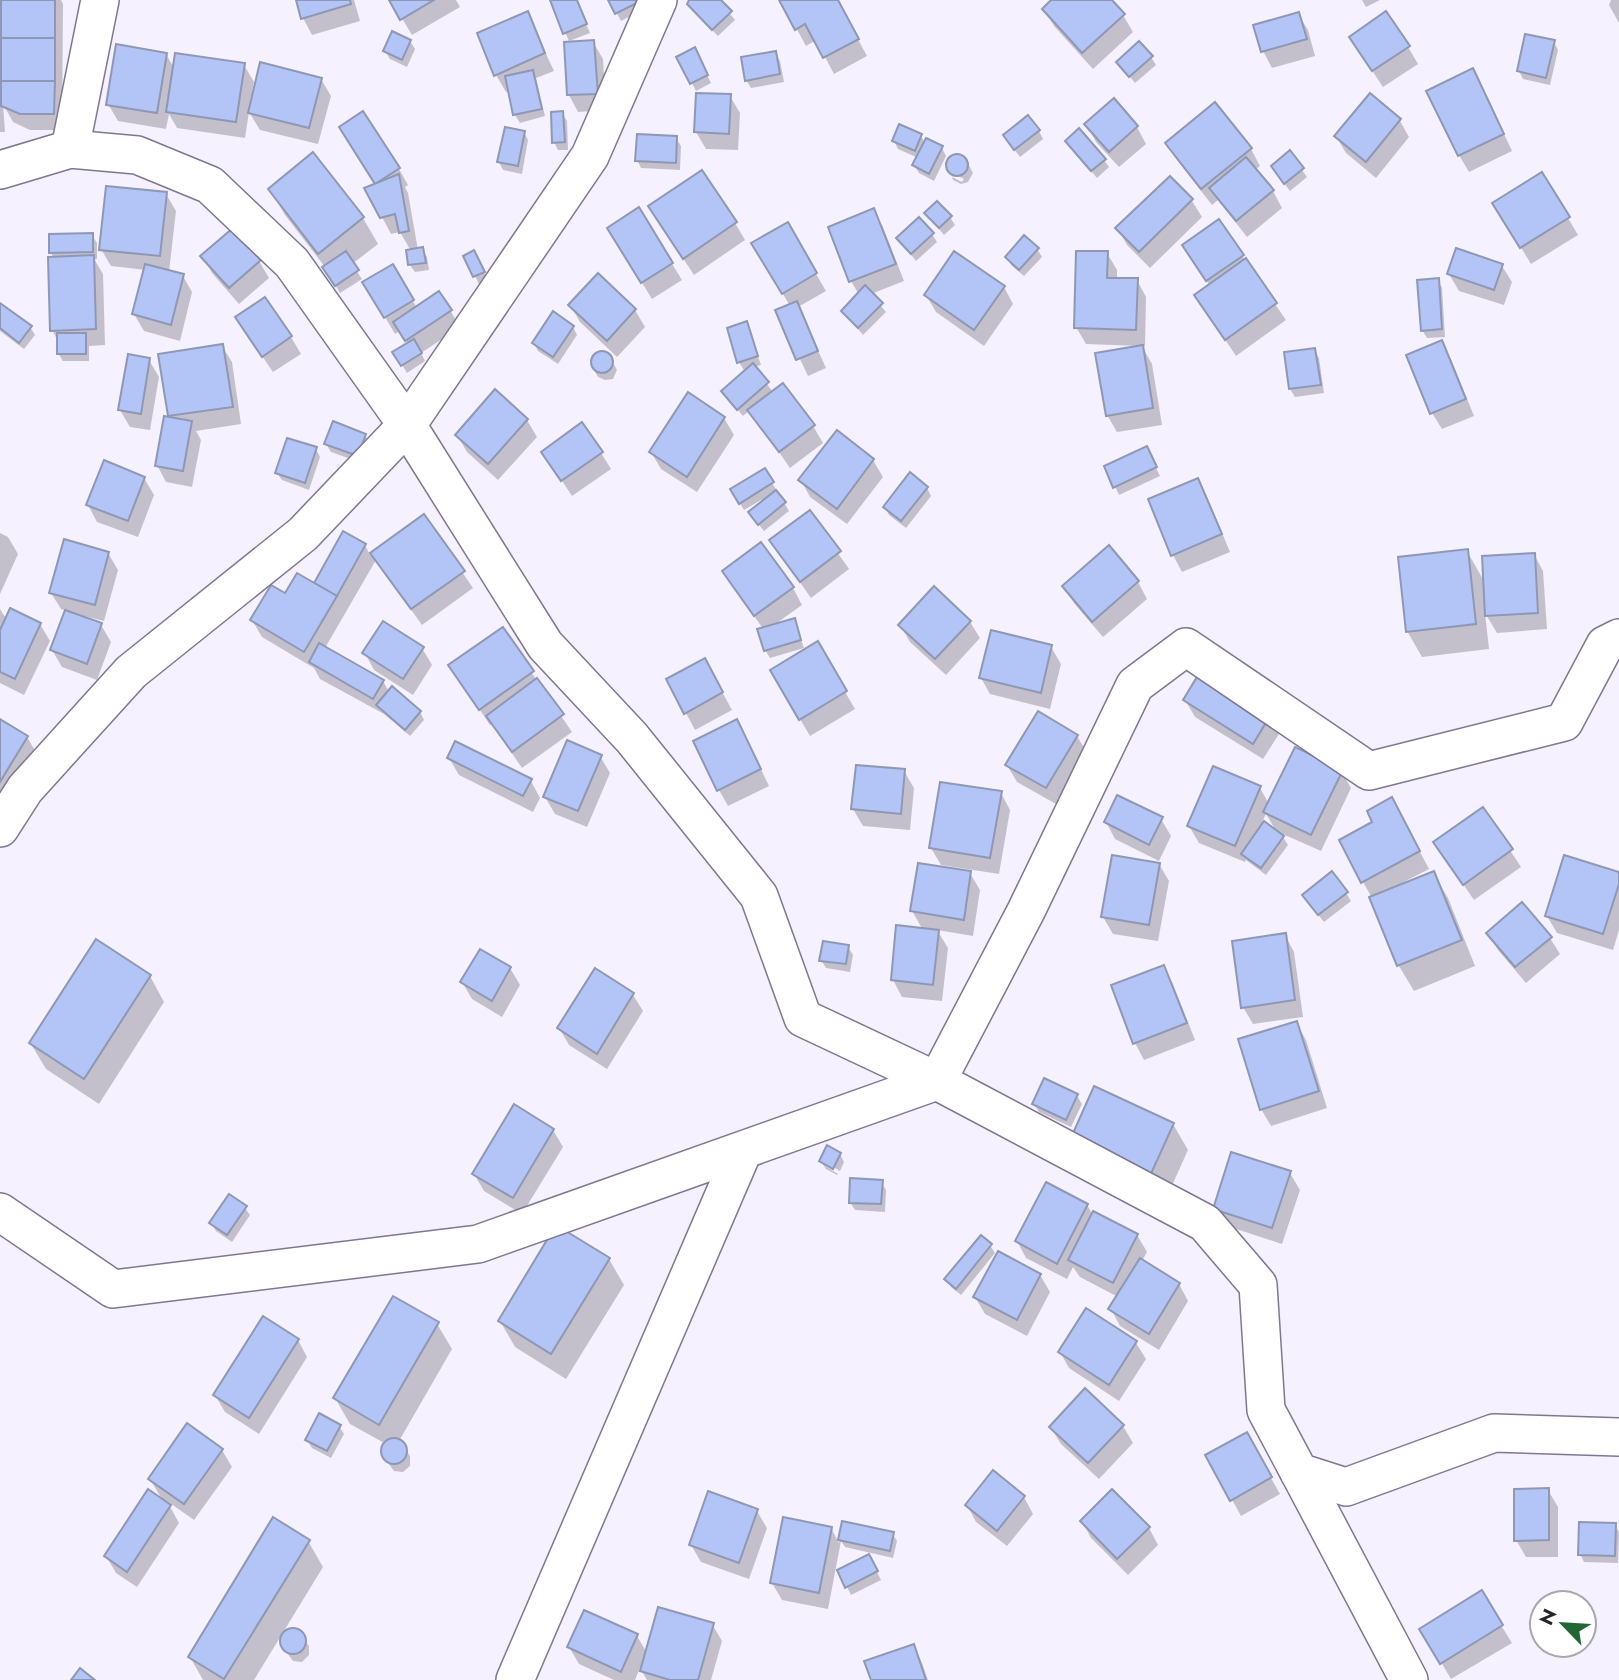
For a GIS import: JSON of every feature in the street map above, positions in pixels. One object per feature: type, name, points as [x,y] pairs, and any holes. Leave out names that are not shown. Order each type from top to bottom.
[{"type":"street","points":[[70,149],[100,0]]},
{"type":"street","points":[[0,828],[25,789],[131,672],[303,534],[407,425],[590,156],[659,0]]},
{"type":"street","points":[[0,170],[70,149],[137,155],[210,185],[292,263],[407,425],[545,645],[632,738],[759,896],[803,1018],[937,1081],[1205,1223],[1258,1285],[1266,1410],[1409,1680]]},
{"type":"street","points":[[0,1212],[113,1289],[478,1244],[743,1151],[937,1081],[1026,911],[1135,685],[1186,647],[1369,771],[1564,722],[1605,645],[1619,638]]},
{"type":"street","points":[[515,1680],[743,1151]]},
{"type":"street","points":[[1298,1472],[1346,1487],[1494,1433],[1619,1437]]},
{"type":"building","points":[[1,0],[55,0],[55,38],[1,38]]},
{"type":"building","points":[[296,0],[350,0],[351,4],[301,19]]},
{"type":"building","points":[[389,0],[434,0],[400,20]]},
{"type":"building","points":[[550,0],[577,0],[587,24],[563,34]]},
{"type":"building","points":[[608,0],[636,0],[637,3],[615,14]]},
{"type":"building","points":[[689,0],[721,0],[732,11],[712,30],[687,4]]},
{"type":"building","points":[[779,0],[838,0],[859,39],[823,58],[805,24],[795,30]]},
{"type":"building","points":[[1051,0],[1112,0],[1125,14],[1082,53],[1042,9]]},
{"type":"building","points":[[528,11],[545,53],[494,76],[477,33]]},
{"type":"building","points":[[1386,11],[1410,46],[1372,71],[1349,37]]},
{"type":"building","points":[[1299,12],[1307,39],[1261,52],[1253,25]]},
{"type":"building","points":[[392,31],[411,40],[402,60],[383,51]]},
{"type":"building","points":[[1525,34],[1555,40],[1546,78],[1517,71]]},
{"type":"building","points":[[1,38],[55,38],[55,81],[1,81]]},
{"type":"building","points":[[594,40],[598,94],[567,95],[564,42]]},
{"type":"building","points":[[1139,41],[1153,56],[1129,77],[1116,62]]},
{"type":"building","points":[[116,44],[167,53],[157,113],[106,105]]},
{"type":"building","points":[[695,47],[708,75],[690,84],[676,57]]},
{"type":"building","points":[[776,51],[780,74],[745,81],[741,57]]},
{"type":"building","points":[[175,53],[245,63],[236,122],[166,112]]},
{"type":"building","points":[[260,62],[322,78],[309,128],[248,113]]},
{"type":"building","points":[[1473,68],[1504,134],[1458,156],[1426,91]]},
{"type":"building","points":[[533,70],[542,109],[513,115],[505,76]]},
{"type":"building","points":[[1,81],[55,81],[54,114],[20,114],[1,106]]},
{"type":"building","points":[[696,93],[731,94],[729,134],[694,132]]},
{"type":"building","points":[[1370,93],[1401,119],[1366,162],[1334,136]]},
{"type":"building","points":[[1114,98],[1138,126],[1109,152],[1084,124]]},
{"type":"building","points":[[1215,102],[1252,148],[1201,189],[1165,143]]},
{"type":"building","points":[[363,111],[400,168],[375,184],[339,127]]},
{"type":"building","points":[[563,111],[565,142],[552,143],[551,112]]},
{"type":"building","points":[[1028,115],[1040,130],[1014,150],[1003,135]]},
{"type":"building","points":[[899,124],[922,134],[915,151],[892,141]]},
{"type":"building","points":[[505,127],[525,131],[518,166],[497,162]]},
{"type":"building","points":[[1079,128],[1106,159],[1091,171],[1065,141]]},
{"type":"building","points":[[637,134],[677,136],[676,163],[635,161]]},
{"type":"building","points":[[926,138],[943,146],[929,174],[912,165]]},
{"type":"building","points":[[1290,150],[1304,168],[1284,184],[1271,166]]},
{"type":"building","points":[[313,152],[364,217],[318,254],[268,189]]},
{"type":"building","points":[[957,154],[965,157],[968,165],[965,173],[957,176],[949,173],[946,165],[949,157]]},
{"type":"building","points":[[1246,157],[1274,190],[1236,221],[1209,188]]},
{"type":"building","points":[[702,170],[737,222],[683,259],[648,206]]},
{"type":"building","points":[[1542,172],[1570,217],[1520,248],[1492,203]]},
{"type":"building","points":[[399,174],[409,231],[399,233],[395,214],[380,218],[364,188]]},
{"type":"building","points":[[1170,176],[1193,199],[1139,252],[1115,228]]},
{"type":"building","points":[[106,186],[167,192],[160,256],[99,250]]},
{"type":"building","points":[[937,201],[952,216],[939,228],[924,213]]},
{"type":"building","points":[[639,207],[673,263],[641,283],[607,228]]},
{"type":"building","points":[[874,208],[896,264],[849,282],[828,227]]},
{"type":"building","points":[[919,217],[934,233],[911,254],[896,238]]},
{"type":"building","points":[[1219,219],[1244,255],[1206,281],[1182,245]]},
{"type":"building","points":[[788,222],[817,273],[782,294],[751,243]]},
{"type":"building","points":[[233,228],[261,260],[229,288],[200,256]]},
{"type":"building","points":[[93,233],[93,252],[49,253],[49,234]]},
{"type":"building","points":[[1024,235],[1039,248],[1019,270],[1005,257]]},
{"type":"building","points":[[423,247],[426,263],[408,265],[406,250]]},
{"type":"building","points":[[1456,248],[1503,264],[1494,290],[1447,274]]},
{"type":"building","points":[[474,250],[485,272],[473,277],[463,256]]},
{"type":"building","points":[[346,251],[359,270],[335,286],[322,267]]},
{"type":"building","points":[[954,251],[1005,286],[974,330],[924,295]]},
{"type":"building","points":[[1076,251],[1108,251],[1107,278],[1138,278],[1136,330],[1074,328]]},
{"type":"building","points":[[94,255],[96,329],[50,331],[48,257]]},
{"type":"building","points":[[1246,258],[1277,303],[1225,340],[1194,295]]},
{"type":"building","points":[[145,264],[184,274],[171,325],[132,314]]},
{"type":"building","points":[[393,264],[414,300],[384,318],[362,282]]},
{"type":"building","points":[[598,273],[636,309],[607,341],[568,305]]},
{"type":"building","points":[[1439,278],[1442,329],[1421,331],[1417,280]]},
{"type":"building","points":[[865,285],[883,303],[858,328],[841,311]]},
{"type":"building","points":[[439,291],[452,310],[405,341],[393,322]]},
{"type":"building","points":[[265,297],[292,336],[262,357],[235,317]]},
{"type":"building","points":[[797,301],[818,351],[796,360],[775,310]]},
{"type":"building","points":[[0,303],[32,326],[19,343],[0,328]]},
{"type":"building","points":[[553,311],[574,326],[553,357],[532,343]]},
{"type":"building","points":[[747,321],[758,356],[737,363],[727,328]]},
{"type":"building","points":[[57,333],[86,333],[86,354],[57,354]]},
{"type":"building","points":[[414,339],[422,353],[401,366],[392,352]]},
{"type":"building","points":[[1442,340],[1466,399],[1430,414],[1406,355]]},
{"type":"building","points":[[223,344],[233,407],[168,416],[158,354]]},
{"type":"building","points":[[1143,345],[1153,408],[1106,416],[1095,353]]},
{"type":"building","points":[[1315,348],[1321,385],[1289,389],[1284,352]]},
{"type":"building","points":[[602,351],[610,354],[613,362],[610,370],[602,373],[594,370],[591,362],[594,354]]},
{"type":"building","points":[[128,354],[150,358],[141,414],[118,410]]},
{"type":"building","points":[[753,363],[769,382],[737,410],[721,391]]},
{"type":"building","points":[[783,383],[815,425],[779,452],[747,410]]},
{"type":"building","points":[[495,389],[528,419],[488,464],[455,435]]},
{"type":"building","points":[[688,392],[725,417],[687,477],[649,452]]},
{"type":"building","points":[[164,416],[192,421],[183,471],[155,466]]},
{"type":"building","points":[[333,421],[366,434],[358,456],[324,444]]},
{"type":"building","points":[[582,422],[603,452],[561,481],[541,452]]},
{"type":"building","points":[[837,430],[874,459],[837,509],[798,480]]},
{"type":"building","points":[[287,438],[317,447],[305,483],[275,473]]},
{"type":"building","points":[[1147,446],[1157,467],[1113,488],[1104,466]]},
{"type":"building","points":[[104,460],[145,477],[128,521],[86,505]]},
{"type":"building","points":[[765,468],[774,482],[739,504],[730,489]]},
{"type":"building","points":[[910,472],[928,487],[901,521],[883,507]]},
{"type":"building","points":[[1198,478],[1222,534],[1171,556],[1148,499]]},
{"type":"building","points":[[776,490],[786,502],[758,525],[748,512]]},
{"type":"building","points":[[810,510],[841,551],[800,582],[769,540]]},
{"type":"building","points":[[424,514],[465,571],[411,609],[370,553]]},
{"type":"building","points":[[343,531],[366,544],[337,596],[314,583]]},
{"type":"building","points":[[64,539],[109,552],[95,605],[49,593]]},
{"type":"building","points":[[761,542],[794,587],[754,616],[722,571]]},
{"type":"building","points":[[1109,545],[1139,581],[1092,622],[1062,586]]},
{"type":"building","points":[[1468,549],[1476,624],[1406,632],[1398,557]]},
{"type":"building","points":[[1535,553],[1538,613],[1485,616],[1482,556]]},
{"type":"building","points":[[297,573],[337,596],[304,652],[250,620],[271,585],[285,593]]},
{"type":"building","points":[[934,586],[971,621],[935,659],[898,625]]},
{"type":"building","points":[[10,608],[41,623],[15,679],[0,672],[0,630]]},
{"type":"building","points":[[65,610],[102,623],[87,664],[50,650]]},
{"type":"building","points":[[795,618],[801,640],[764,651],[757,629]]},
{"type":"building","points":[[383,621],[424,647],[403,679],[362,653]]},
{"type":"building","points":[[503,627],[534,671],[479,710],[448,665]]},
{"type":"building","points":[[991,630],[1052,645],[1041,693],[979,678]]},
{"type":"building","points":[[818,641],[847,691],[799,720],[770,670]]},
{"type":"building","points":[[319,643],[384,680],[373,699],[309,662]]},
{"type":"building","points":[[705,658],[723,692],[684,714],[666,679]]},
{"type":"building","points":[[1200,672],[1270,716],[1253,744],[1183,700]]},
{"type":"building","points":[[537,678],[564,714],[512,752],[486,716]]},
{"type":"building","points":[[392,686],[421,711],[405,730],[376,705]]},
{"type":"building","points":[[1038,711],[1078,735],[1046,788],[1005,765]]},
{"type":"building","points":[[0,719],[28,736],[0,782]]},
{"type":"building","points":[[737,719],[761,769],[717,791],[693,741]]},
{"type":"building","points":[[567,740],[602,755],[578,811],[543,797]]},
{"type":"building","points":[[455,741],[532,779],[523,796],[447,758]]},
{"type":"building","points":[[1295,747],[1343,770],[1311,835],[1263,812]]},
{"type":"building","points":[[856,765],[905,769],[901,814],[851,809]]},
{"type":"building","points":[[1213,766],[1261,786],[1235,846],[1187,826]]},
{"type":"building","points":[[940,782],[1002,791],[990,858],[929,848]]},
{"type":"building","points":[[1117,795],[1163,817],[1149,845],[1104,822]]},
{"type":"building","points":[[1392,797],[1420,851],[1361,883],[1339,840],[1372,822],[1367,811]]},
{"type":"building","points":[[1483,807],[1513,849],[1463,885],[1433,842]]},
{"type":"building","points":[[1264,821],[1284,836],[1261,868],[1241,854]]},
{"type":"building","points":[[1112,855],[1160,863],[1149,925],[1101,917]]},
{"type":"building","points":[[1564,855],[1619,872],[1619,884],[1603,934],[1545,916]]},
{"type":"building","points":[[918,863],[971,871],[964,920],[910,911]]},
{"type":"building","points":[[1332,871],[1348,892],[1318,915],[1302,895]]},
{"type":"building","points":[[1434,871],[1462,940],[1397,966],[1369,897]]},
{"type":"building","points":[[1522,902],[1552,937],[1515,967],[1486,933]]},
{"type":"building","points":[[896,925],[939,930],[933,985],[891,980]]},
{"type":"building","points":[[1286,933],[1295,1000],[1241,1008],[1232,941]]},
{"type":"building","points":[[96,939],[151,975],[84,1079],[29,1043]]},
{"type":"building","points":[[823,941],[849,945],[846,964],[819,961]]},
{"type":"building","points":[[480,949],[511,967],[492,1001],[460,982]]},
{"type":"building","points":[[1164,965],[1187,1023],[1133,1044],[1111,985]]},
{"type":"building","points":[[595,968],[634,993],[597,1054],[557,1028]]},
{"type":"building","points":[[1297,1021],[1319,1091],[1260,1110],[1238,1039]]},
{"type":"building","points":[[1044,1078],[1078,1094],[1066,1120],[1032,1104]]},
{"type":"building","points":[[1094,1086],[1174,1123],[1150,1176],[1070,1140]]},
{"type":"building","points":[[514,1104],[554,1129],[513,1198],[472,1174]]},
{"type":"building","points":[[827,1145],[841,1153],[833,1169],[819,1161]]},
{"type":"building","points":[[1231,1152],[1291,1171],[1272,1228],[1213,1209]]},
{"type":"building","points":[[850,1178],[883,1180],[881,1204],[849,1203]]},
{"type":"building","points":[[1046,1182],[1088,1204],[1057,1264],[1015,1241]]},
{"type":"building","points":[[229,1194],[247,1206],[227,1235],[209,1223]]},
{"type":"building","points":[[1093,1211],[1138,1234],[1113,1283],[1068,1260]]},
{"type":"building","points":[[556,1225],[610,1258],[551,1354],[498,1321]]},
{"type":"building","points":[[981,1235],[992,1244],[956,1289],[944,1279]]},
{"type":"building","points":[[998,1251],[1041,1274],[1017,1320],[973,1297]]},
{"type":"building","points":[[1140,1258],[1180,1283],[1149,1334],[1108,1309]]},
{"type":"building","points":[[393,1296],[439,1322],[379,1425],[333,1398]]},
{"type":"building","points":[[1086,1308],[1137,1341],[1109,1385],[1058,1352]]},
{"type":"building","points":[[263,1316],[299,1339],[249,1418],[213,1395]]},
{"type":"building","points":[[1085,1388],[1124,1425],[1088,1463],[1049,1427]]},
{"type":"building","points":[[319,1413],[341,1425],[327,1451],[305,1440]]},
{"type":"building","points":[[187,1423],[223,1449],[184,1504],[148,1479]]},
{"type":"building","points":[[1247,1432],[1272,1477],[1230,1501],[1205,1455]]},
{"type":"building","points":[[394,1438],[403,1442],[407,1451],[403,1460],[394,1464],[385,1460],[381,1451],[385,1442]]},
{"type":"building","points":[[993,1470],[1025,1496],[997,1531],[965,1505]]},
{"type":"building","points":[[1549,1488],[1549,1540],[1514,1541],[1514,1489]]},
{"type":"building","points":[[148,1489],[171,1505],[127,1572],[104,1556]]},
{"type":"building","points":[[1112,1489],[1150,1527],[1117,1559],[1080,1521]]},
{"type":"building","points":[[708,1491],[758,1509],[739,1563],[689,1545]]},
{"type":"building","points":[[273,1517],[310,1540],[224,1679],[188,1657]]},
{"type":"building","points":[[783,1517],[832,1527],[819,1593],[770,1583]]},
{"type":"building","points":[[842,1521],[894,1532],[890,1551],[838,1540]]},
{"type":"building","points":[[1579,1522],[1616,1523],[1615,1556],[1578,1555]]},
{"type":"building","points":[[869,1554],[878,1571],[845,1588],[837,1570]]},
{"type":"building","points":[[1482,1590],[1503,1625],[1440,1664],[1419,1629]]},
{"type":"building","points":[[658,1607],[714,1623],[698,1680],[670,1680],[640,1671]]},
{"type":"building","points":[[584,1610],[638,1634],[621,1672],[567,1647]]},
{"type":"building","points":[[293,1628],[302,1632],[306,1641],[302,1650],[293,1654],[284,1650],[280,1641],[284,1632]]},
{"type":"building","points":[[914,1644],[926,1680],[871,1680],[864,1661]]},
{"type":"building","points":[[80,1668],[95,1680],[71,1680]]}]
